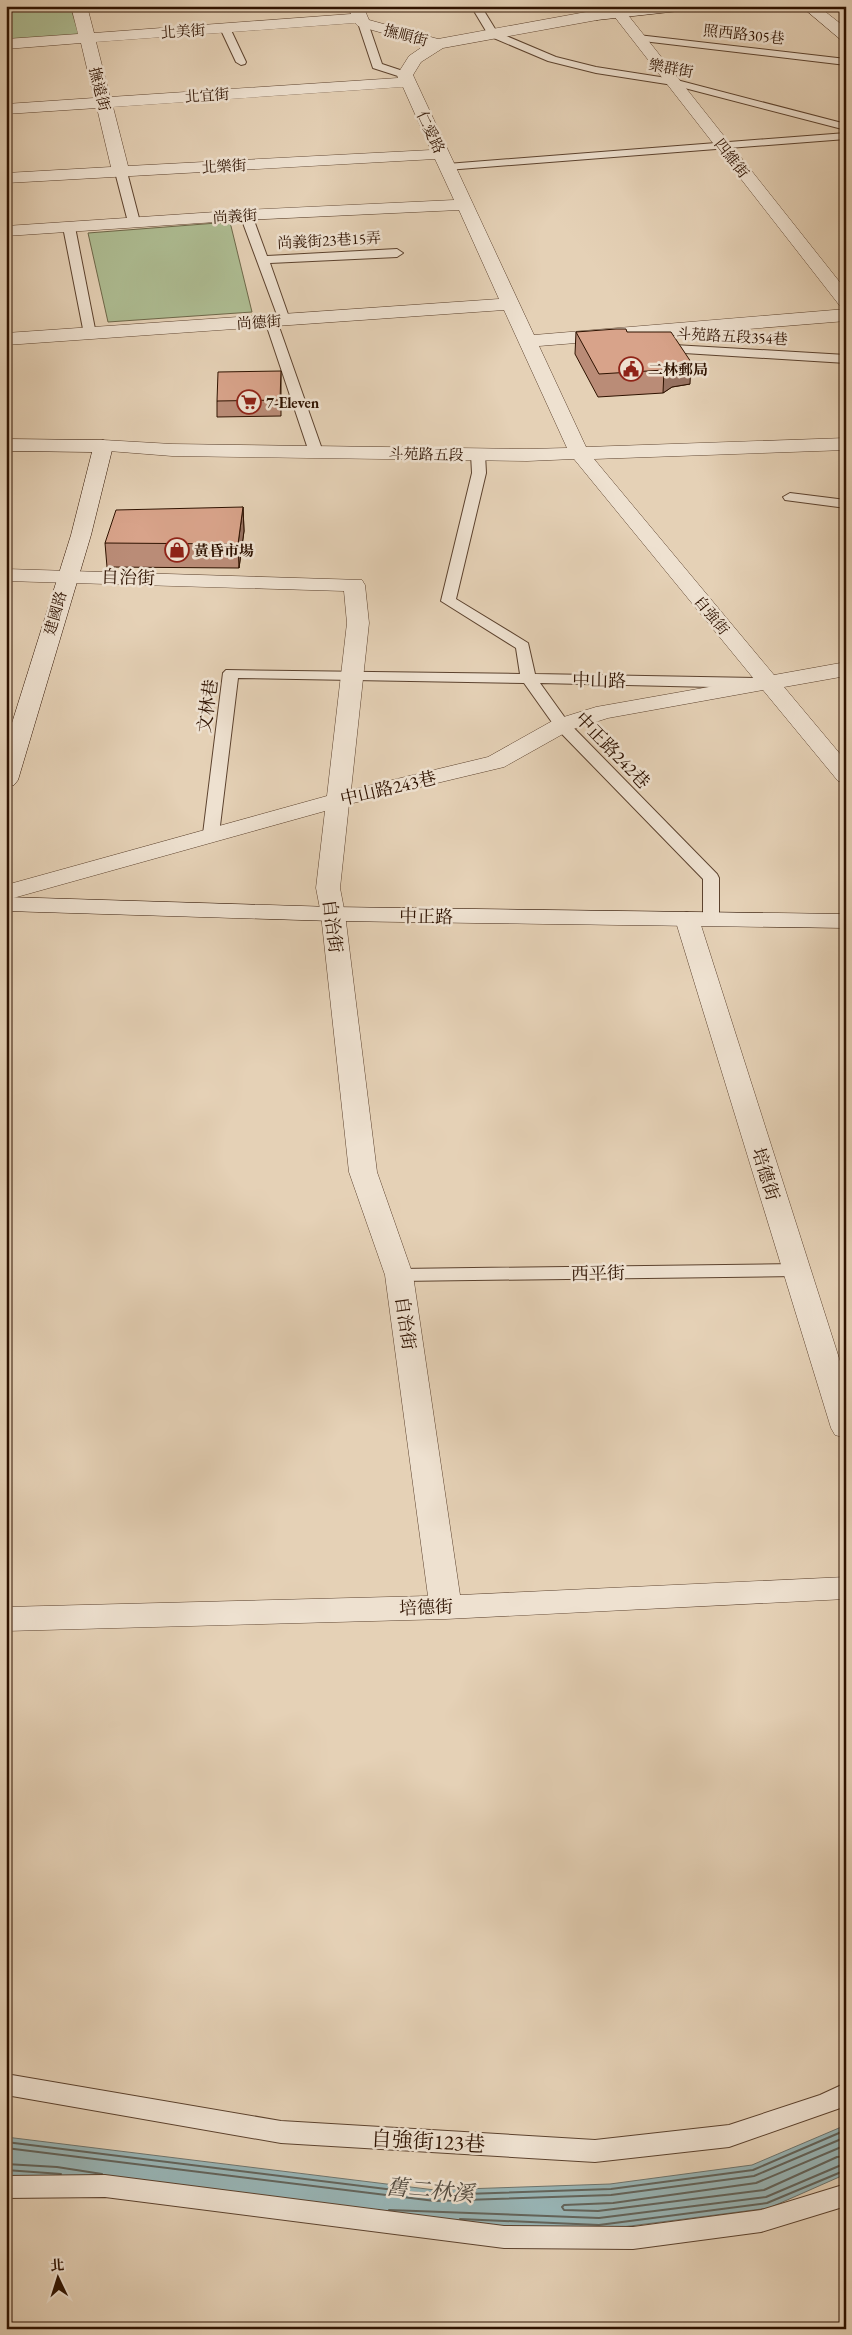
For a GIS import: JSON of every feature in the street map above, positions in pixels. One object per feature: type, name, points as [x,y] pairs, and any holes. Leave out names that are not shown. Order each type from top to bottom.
[{"type":"street","name":"撫遠街","points":[[79,6],[121,172]]},
{"type":"street","points":[[407,79],[415,59],[438,44],[493,34],[594,11],[619,13],[679,6]]},
{"type":"street","points":[[808,6],[842,31]]},
{"type":"street","name":"四維街","points":[[619,13],[846,302]]},
{"type":"street","name":"北美街","points":[[6,44],[360,16]]},
{"type":"street","name":"撫順街","points":[[360,16],[438,44]]},
{"type":"street","name":"北宜街","points":[[6,109],[407,79]]},
{"type":"street","name":"仁愛路","points":[[407,79],[463,205],[511,304],[579,453]]},
{"type":"street","name":"北樂街","points":[[6,178],[444,160]]},
{"type":"street","name":"尚義街","points":[[6,231],[246,215],[463,205]]},
{"type":"street","name":"尚德街","points":[[6,339],[511,304]]},
{"type":"street","points":[[528,341],[846,315]]},
{"type":"street","name":"斗苑路五段","points":[[6,445],[478,454],[579,453],[846,444]]},
{"type":"street","name":"建國路","points":[[6,780],[67,575],[81,535],[103,446]]},
{"type":"street","name":"自強街","points":[[579,453],[768,684],[846,776]]},
{"type":"street","name":"自治街","points":[[6,575],[67,575],[354,585],[358,623],[328,888],[333,914],[363,1172],[399,1275],[446,1607]]},
{"type":"street","name":"中山路","points":[[768,684],[846,669]]},
{"type":"street","name":"中山路243巷","points":[[6,893],[211,834],[338,800],[496,762],[562,725],[604,712],[768,684]]},
{"type":"street","name":"中正路","points":[[6,904],[333,914],[846,921]]},
{"type":"street","name":"培德街","points":[[699,919],[796,1270],[846,1428]]},
{"type":"street","name":"培德街","points":[[6,1619],[446,1607],[846,1588]]},
{"type":"lane","points":[[476,6],[493,34]]},
{"type":"lane","points":[[360,16],[377,66],[407,79]]},
{"type":"lane","points":[[225,28],[241,62]]},
{"type":"lane","name":"樂群街","points":[[493,34],[518,46],[561,61],[596,70],[673,82],[846,127]]},
{"type":"lane","name":"照西路305巷","points":[[638,38],[846,62]]},
{"type":"lane","points":[[444,160],[722,145],[846,136]]},
{"type":"lane","points":[[121,172],[134,222]]},
{"type":"lane","points":[[246,215],[263,260],[277,321],[316,452]]},
{"type":"lane","points":[[69,226],[90,334]]},
{"type":"lane","name":"尚義街23巷15弄","points":[[263,260],[397,253]]},
{"type":"lane","points":[[528,341],[627,346]]},
{"type":"lane","name":"斗苑路五段354巷","points":[[647,348],[846,359]]},
{"type":"lane","name":"中正路242巷","points":[[478,454],[479,473],[448,601],[523,646],[528,678],[562,725],[711,878],[699,919]]},
{"type":"lane","points":[[790,497],[846,504]]},
{"type":"lane","name":"文林巷","points":[[211,834],[231,673],[352,675]]},
{"type":"lane","name":"中山路","points":[[352,675],[768,684]]},
{"type":"lane","name":"西平街","points":[[399,1275],[796,1270]]},
{"type":"lane","name":"自強街123巷","points":[[6,2084],[281,2132],[595,2151],[729,2136],[828,2104],[846,2094]]},
{"type":"lane","points":[[6,2187],[105,2186],[504,2237],[633,2238],[761,2221],[846,2195]]},
{"type":"green space","points":[[6,6],[79,6],[87,38],[6,44]]},
{"type":"green space","points":[[230,222],[252,312],[108,322],[88,233]]},
{"type":"water","name":"舊二林溪","points":[[846,2125],[846,2174],[769,2208],[599,2230],[344,2220],[56,2179],[6,2175],[6,2137],[435,2190],[610,2184],[752,2165]]},
{"type":"building","points":[[626,329],[627,332],[671,332],[691,362],[673,365],[664,370],[599,374],[576,332]]},
{"type":"building","points":[[281,371],[280,400],[217,401],[218,372]]},
{"type":"building","points":[[243,507],[238,544],[105,543],[116,510]]},
{"type":"place","name":"二林郵局","points":[[631,369]]},
{"type":"place","name":"7-Eleven","points":[[249,402]]},
{"type":"place","name":"黃昏市場","points":[[177,550]]}]
